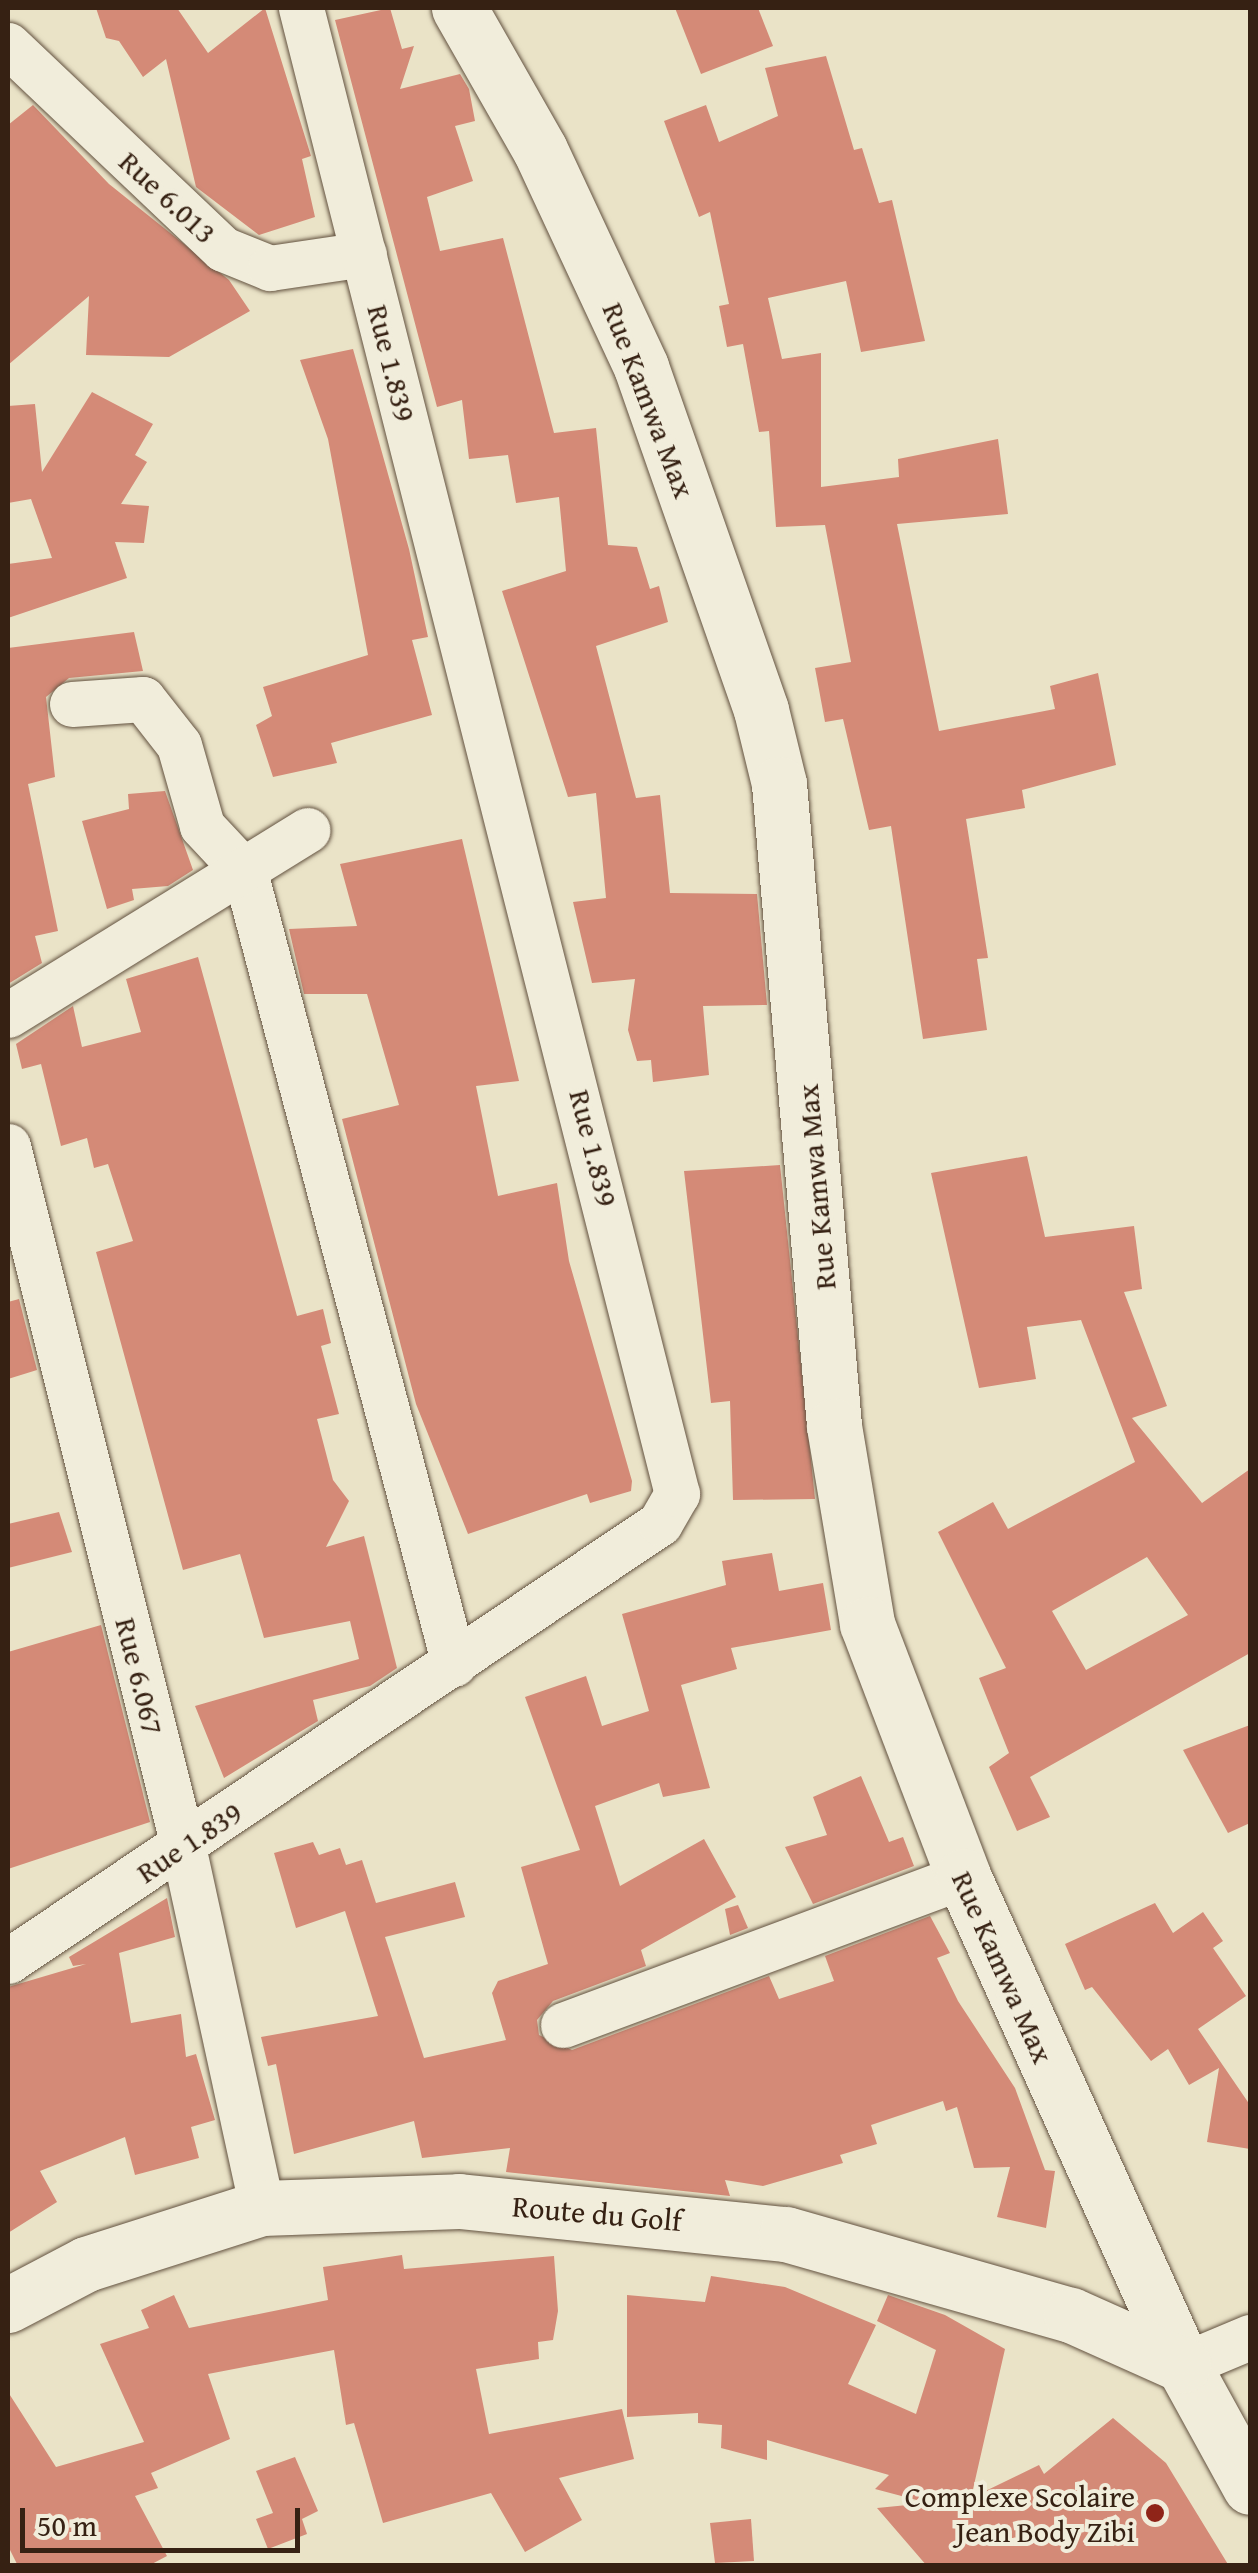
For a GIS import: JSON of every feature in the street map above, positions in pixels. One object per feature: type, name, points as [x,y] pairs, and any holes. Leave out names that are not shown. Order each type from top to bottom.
[{"type":"main road","name":"Rue Kamwa Max","points":[[459,8],[540,150],[641,367],[761,710],[779,784],[850,1540],[867,1624],[963,1876],[1183,2365],[1250,2487]]},
{"type":"main road","name":"Route du Golf","points":[[8,2305],[86,2264],[262,2208],[459,2201],[786,2234],[1071,2314],[1183,2365]]},
{"type":"street","name":"Rue 1.839","points":[[8,1961],[660,1523],[677,1494],[676,1471],[301,8]]},
{"type":"street","name":"Rue 6.013","points":[[15,67],[223,248],[270,268],[364,254]]},
{"type":"street","points":[[72,704],[143,698],[179,744],[202,826],[245,872],[454,1664]]},
{"type":"street","points":[[8,1015],[308,830]]},
{"type":"street","name":"Rue 6.067","points":[[8,1146],[182,1846],[262,2208]]},
{"type":"street","points":[[563,2026],[963,1876]]},
{"type":"street","points":[[1183,2365],[1250,2336]]},
{"type":"building","points":[[96,8],[177,8],[208,53],[265,8],[311,156],[302,159],[315,217],[259,235],[196,187],[166,59],[143,77],[119,41],[106,38]]},
{"type":"building","points":[[390,8],[402,49],[414,46],[400,89],[460,74],[469,89],[475,121],[455,126],[473,181],[427,197],[440,251],[503,238],[554,433],[596,428],[608,545],[637,547],[650,589],[659,586],[668,622],[596,646],[636,798],[660,795],[670,893],[757,894],[767,1005],[703,1006],[709,1075],[653,1082],[651,1060],[637,1061],[628,1030],[635,979],[592,983],[573,902],[606,898],[596,793],[568,797],[502,591],[566,571],[559,497],[516,503],[508,455],[469,459],[462,400],[437,407],[335,20]]},
{"type":"building","points":[[675,8],[758,8],[773,46],[701,74]]},
{"type":"building","points":[[826,56],[854,150],[862,148],[879,203],[892,200],[925,341],[861,352],[846,281],[768,298],[782,359],[821,353],[821,487],[899,477],[898,459],[998,439],[1008,514],[897,524],[939,731],[1055,709],[1050,686],[1098,673],[1116,765],[1022,790],[1025,808],[966,819],[988,958],[977,959],[987,1030],[923,1039],[891,826],[869,830],[843,719],[825,722],[815,668],[851,662],[825,525],[776,527],[769,431],[759,432],[743,344],[727,347],[719,306],[729,304],[710,212],[699,217],[664,121],[706,105],[719,142],[778,116],[765,68]]},
{"type":"building","points":[[33,105],[109,184],[229,280],[250,311],[169,357],[86,355],[89,296],[8,365],[8,125]]},
{"type":"building","points":[[353,349],[409,549],[428,637],[412,640],[432,715],[331,743],[337,763],[273,777],[256,725],[272,716],[263,687],[368,655],[328,439],[300,360]]},
{"type":"building","points":[[92,392],[153,424],[135,455],[147,462],[121,504],[149,506],[144,543],[115,542],[127,578],[8,618],[8,564],[52,558],[31,499],[8,503],[8,406],[35,404],[42,472]]},
{"type":"building","points":[[134,632],[143,671],[69,678],[46,697],[55,777],[28,784],[58,931],[35,936],[42,963],[8,984],[8,648]]},
{"type":"building","points":[[165,791],[193,870],[168,886],[132,889],[134,900],[107,909],[82,821],[129,809],[128,794]]},
{"type":"building","points":[[462,839],[519,1081],[476,1086],[498,1196],[557,1183],[569,1261],[632,1481],[631,1491],[590,1503],[587,1494],[468,1534],[416,1404],[342,1119],[399,1105],[367,994],[304,994],[289,929],[357,926],[340,864]]},
{"type":"building","points":[[198,957],[297,1316],[323,1309],[331,1343],[321,1346],[339,1414],[317,1419],[333,1480],[349,1501],[326,1547],[364,1536],[397,1668],[370,1686],[313,1700],[318,1721],[224,1778],[195,1706],[359,1659],[350,1621],[264,1638],[240,1554],[183,1570],[96,1252],[133,1241],[108,1164],[94,1168],[87,1138],[61,1146],[41,1064],[22,1069],[16,1044],[73,1006],[82,1047],[141,1032],[126,979]]},
{"type":"building","points":[[1027,1156],[1045,1237],[1134,1226],[1142,1289],[1124,1292],[1167,1406],[1132,1418],[1202,1503],[1250,1469],[1250,1653],[1030,1777],[1050,1817],[1017,1831],[989,1767],[1009,1753],[979,1678],[1006,1668],[938,1532],[993,1502],[1008,1529],[1135,1462],[1081,1320],[1027,1327],[1036,1379],[979,1388],[931,1173]],"holes":[[[1147,1557],[1188,1615],[1086,1670],[1052,1611]]]},
{"type":"building","points":[[780,1165],[815,1499],[733,1500],[730,1401],[711,1403],[684,1171]]},
{"type":"building","points":[[19,1299],[37,1370],[8,1379],[8,1302]]},
{"type":"building","points":[[59,1512],[72,1552],[8,1568],[8,1524]]},
{"type":"building","points":[[772,1553],[779,1591],[823,1583],[831,1630],[731,1648],[737,1669],[681,1685],[710,1788],[663,1797],[659,1783],[595,1806],[620,1886],[704,1839],[736,1897],[641,1950],[646,1966],[553,2001],[537,2020],[539,2035],[572,2050],[769,1976],[779,1999],[834,1981],[825,1956],[930,1916],[950,1953],[937,1958],[958,2001],[1015,2088],[1045,2170],[1055,2171],[1046,2228],[997,2217],[1010,2167],[974,2168],[957,2107],[946,2111],[943,2101],[871,2125],[877,2144],[840,2155],[843,2163],[763,2186],[725,2180],[730,2196],[506,2172],[510,2148],[422,2158],[414,2121],[294,2154],[276,2064],[268,2066],[261,2037],[378,2016],[345,1911],[296,1928],[274,1853],[313,1842],[319,1855],[340,1848],[346,1865],[362,1860],[376,1903],[455,1882],[465,1917],[385,1937],[424,2058],[506,2040],[492,1993],[498,1981],[548,1964],[521,1867],[580,1850],[525,1697],[586,1676],[602,1726],[649,1711],[622,1614],[726,1585],[722,1561]]},
{"type":"building","points":[[101,1625],[150,1822],[8,1869],[8,1652]]},
{"type":"building","points":[[1250,1725],[1250,1823],[1228,1833],[1183,1750]]},
{"type":"building","points":[[861,1776],[889,1842],[903,1837],[914,1866],[813,1904],[785,1847],[827,1835],[813,1797]]},
{"type":"building","points":[[167,1898],[175,1937],[119,1953],[131,2023],[181,2014],[186,2057],[196,2054],[215,2120],[191,2127],[199,2158],[135,2175],[125,2137],[40,2171],[57,2202],[8,2233],[8,1987],[86,1964],[73,1966],[69,1957]]},
{"type":"building","points":[[1155,1903],[1173,1933],[1203,1912],[1223,1941],[1213,1948],[1246,1996],[1198,2029],[1250,2105],[1250,2149],[1207,2142],[1219,2068],[1189,2085],[1168,2049],[1151,2061],[1092,1987],[1085,1990],[1065,1944]]},
{"type":"building","points":[[738,1905],[748,1928],[730,1935],[725,1909]]},
{"type":"building","points":[[402,2255],[404,2269],[554,2256],[558,2311],[553,2340],[538,2342],[539,2359],[476,2369],[489,2434],[622,2409],[634,2459],[559,2478],[582,2520],[525,2552],[491,2493],[383,2523],[354,2423],[346,2425],[334,2350],[208,2374],[230,2439],[151,2473],[158,2488],[135,2496],[167,2556],[148,2566],[18,2566],[8,2546],[8,2392],[56,2467],[144,2442],[100,2344],[149,2328],[141,2310],[174,2295],[189,2328],[328,2300],[323,2267]]},
{"type":"building","points":[[711,2276],[785,2287],[876,2325],[848,2384],[916,2414],[936,2350],[877,2321],[888,2295],[945,2315],[1005,2349],[971,2498],[1039,2465],[1044,2474],[1113,2418],[1166,2463],[1229,2566],[927,2566],[877,2508],[928,2503],[875,2489],[889,2475],[767,2440],[767,2460],[721,2448],[722,2425],[698,2423],[698,2413],[627,2417],[627,2295],[705,2302]]},
{"type":"building","points":[[295,2457],[318,2511],[302,2519],[307,2534],[268,2549],[256,2519],[273,2513],[256,2471]]},
{"type":"building","points":[[751,2519],[754,2561],[715,2563],[710,2523]]},
{"type":"place","name":"Complexe Scolaire Jean Body Zibi","points":[[1155,2513]]}]
